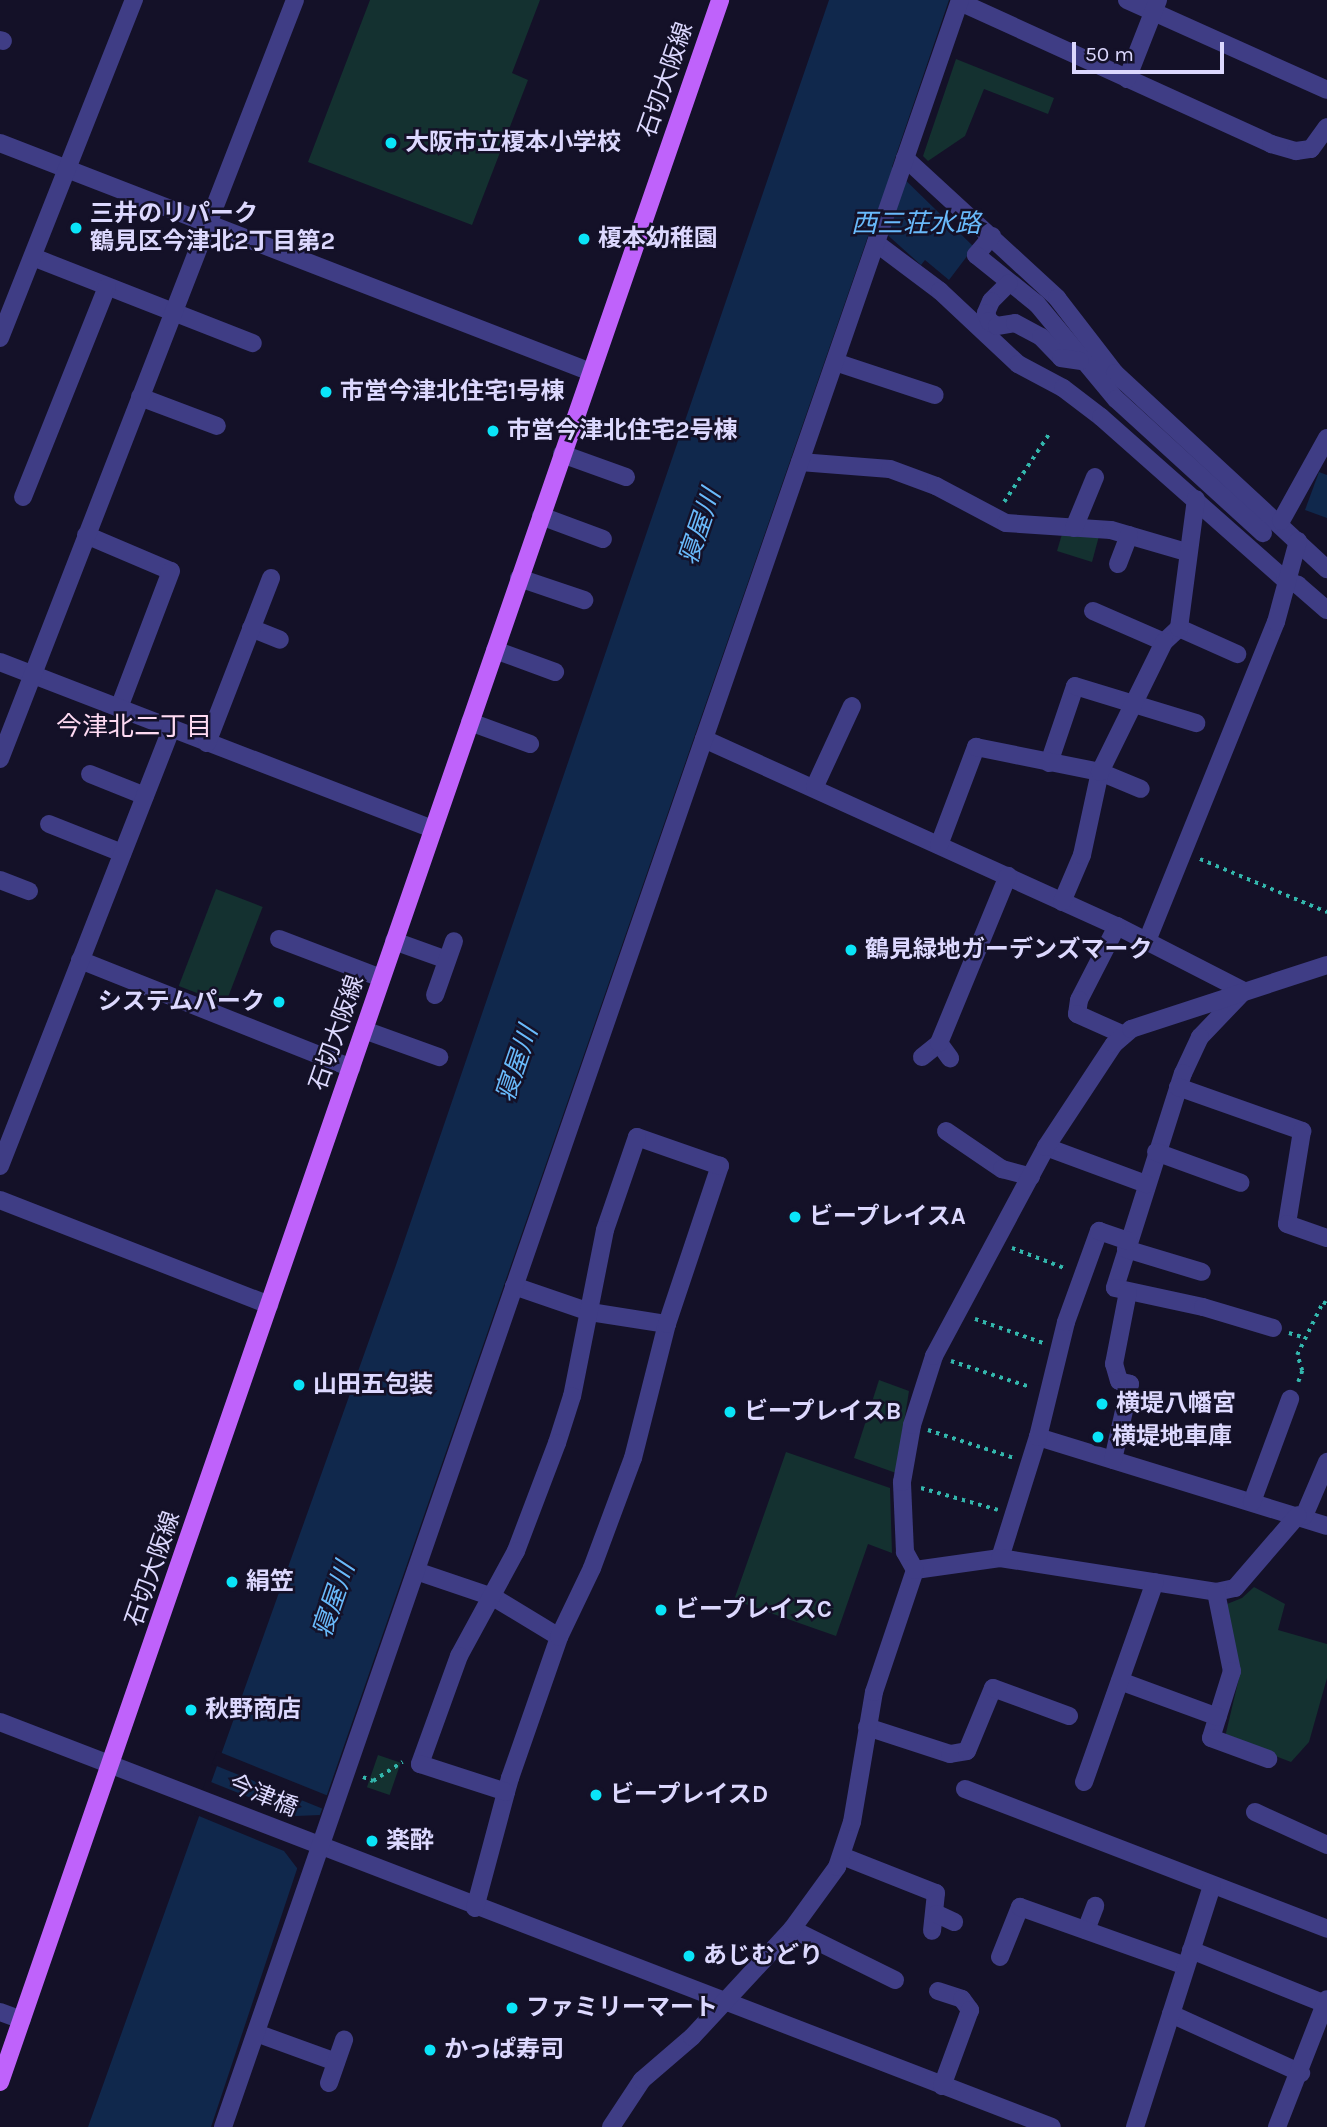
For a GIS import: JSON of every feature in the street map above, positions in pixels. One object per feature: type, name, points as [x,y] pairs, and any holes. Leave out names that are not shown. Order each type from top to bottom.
[{"type":"main road","name":"石切大阪線","points":[[0,2082],[720,0]]},
{"type":"street","points":[[0,338],[134,0]]},
{"type":"street","points":[[0,760],[295,0]]},
{"type":"street","points":[[1127,0],[1156,6],[1327,90]]},
{"type":"street","points":[[223,2127],[316,1844],[416,1571],[960,1],[1284,148],[1311,149],[1326,130]]},
{"type":"street","points":[[1127,79],[1156,6]]},
{"type":"street","points":[[0,143],[591,372]]},
{"type":"street","points":[[903,167],[992,236],[1069,311],[1115,373],[1280,522],[1327,569]]},
{"type":"street","points":[[879,235],[1018,364],[1063,388],[1101,417],[1285,580],[1298,585],[1327,610]]},
{"type":"street","points":[[992,236],[976,254],[1058,327],[1080,361],[1116,399],[1263,533]]},
{"type":"street","points":[[33,257],[253,344]]},
{"type":"street","points":[[1009,283],[991,301],[986,313],[989,321],[997,326],[1015,323],[1041,337],[1061,358],[1080,361]]},
{"type":"street","points":[[23,497],[107,287]]},
{"type":"street","points":[[835,362],[935,395]]},
{"type":"street","points":[[140,397],[217,426]]},
{"type":"street","points":[[1101,417],[1116,399]]},
{"type":"street","points":[[1280,522],[1327,438]]},
{"type":"street","points":[[562,454],[626,477]]},
{"type":"street","points":[[800,462],[869,465],[912,475],[997,520],[1028,527],[1074,528],[1129,535],[1186,552]]},
{"type":"street","points":[[1074,528],[1095,477]]},
{"type":"street","points":[[1062,902],[1082,855],[1100,772],[1164,642],[1179,628],[1186,552],[1196,499]]},
{"type":"street","points":[[541,516],[603,539]]},
{"type":"street","points":[[86,535],[171,571],[119,708]]},
{"type":"street","points":[[1118,564],[1129,535]]},
{"type":"street","points":[[1147,941],[1185,853],[1276,622],[1285,580],[1298,541]]},
{"type":"street","points":[[207,743],[271,578]]},
{"type":"street","points":[[519,578],[584,600]]},
{"type":"street","points":[[1093,611],[1164,642]]},
{"type":"street","points":[[251,628],[280,640]]},
{"type":"street","points":[[1179,628],[1237,654]]},
{"type":"street","points":[[495,650],[555,672]]},
{"type":"street","points":[[0,662],[433,829]]},
{"type":"street","points":[[1049,763],[1075,686],[1132,706],[1196,723]]},
{"type":"street","points":[[815,786],[852,706]]},
{"type":"street","points":[[470,722],[530,744]]},
{"type":"street","points":[[0,1166],[171,729]]},
{"type":"street","points":[[704,739],[815,786],[1117,926],[1244,991]]},
{"type":"street","points":[[939,845],[976,747],[1100,772],[1141,789]]},
{"type":"street","points":[[90,774],[145,796]]},
{"type":"street","points":[[49,824],[122,853]]},
{"type":"street","points":[[922,1057],[939,1043],[1008,876]]},
{"type":"street","points":[[0,880],[29,891]]},
{"type":"street","points":[[1117,926],[1079,1000],[1077,1014],[1124,1035]]},
{"type":"street","points":[[279,939],[382,978]]},
{"type":"street","points":[[394,941],[447,960]]},
{"type":"street","points":[[435,995],[454,941]]},
{"type":"street","points":[[80,960],[351,1068]]},
{"type":"street","points":[[611,2127],[642,2080],[724,2002],[821,1895],[842,1856],[852,1822],[874,1692],[915,1570],[905,1552],[902,1482],[912,1425],[934,1356],[1046,1147],[1124,1035],[1244,991],[1327,965]]},
{"type":"street","points":[[1244,991],[1200,1037],[1178,1087],[1115,1288],[1203,1307],[1273,1328]]},
{"type":"street","points":[[364,1030],[439,1057]]},
{"type":"street","points":[[939,1043],[950,1058]]},
{"type":"street","points":[[1178,1087],[1302,1131],[1287,1224],[1327,1238]]},
{"type":"street","points":[[946,1131],[1002,1169],[1031,1177]]},
{"type":"street","points":[[475,1908],[506,1792],[559,1637],[592,1568],[633,1458],[667,1324],[720,1166],[637,1137],[605,1230],[590,1312],[557,1443],[531,1518],[493,1597],[459,1656],[421,1764],[506,1792]]},
{"type":"street","points":[[1046,1147],[1146,1184]]},
{"type":"street","points":[[1156,1152],[1241,1183]]},
{"type":"street","points":[[0,1200],[270,1305]]},
{"type":"street","points":[[1000,1558],[1038,1437],[1082,1275],[1099,1231],[1127,1245],[1202,1272]]},
{"type":"street","points":[[514,1286],[590,1312],[667,1324]]},
{"type":"street","points":[[1112,1460],[1130,1384],[1119,1381],[1114,1364],[1128,1292]]},
{"type":"street","points":[[1252,1502],[1290,1399]]},
{"type":"street","points":[[1038,1437],[1327,1526]]},
{"type":"street","points":[[915,1570],[1000,1558],[1216,1592],[1235,1588],[1301,1516],[1327,1462]]},
{"type":"street","points":[[416,1571],[493,1597],[559,1637]]},
{"type":"street","points":[[1084,1782],[1154,1582]]},
{"type":"street","points":[[1216,1592],[1232,1671],[1211,1738],[1268,1759]]},
{"type":"street","points":[[1120,1681],[1218,1717]]},
{"type":"street","points":[[867,1727],[950,1754],[967,1751],[993,1688],[1069,1716]]},
{"type":"street","name":"今津橋","points":[[0,1722],[196,1796],[475,1908],[1052,2127]]},
{"type":"street","points":[[965,1789],[1327,1929]]},
{"type":"street","points":[[1255,1812],[1327,1845]]},
{"type":"street","points":[[842,1856],[936,1893],[934,1922],[954,1922]]},
{"type":"street","points":[[1135,2127],[1212,1886]]},
{"type":"street","points":[[1086,1930],[1095,1906]]},
{"type":"street","points":[[1000,1957],[1020,1907],[1086,1930],[1189,1958],[1326,2002],[1301,2073],[1277,2127]]},
{"type":"street","points":[[792,1929],[895,1980]]},
{"type":"street","points":[[938,1991],[962,1999],[970,2010],[942,2086]]},
{"type":"street","points":[[0,2012],[22,2020]]},
{"type":"street","points":[[1171,2014],[1301,2073]]},
{"type":"street","points":[[256,2033],[336,2062]]},
{"type":"street","points":[[328,2083],[344,2040]]},
{"type":"path","points":[[997,520],[1049,434]]},
{"type":"path","points":[[1185,853],[1327,912]]},
{"type":"path","points":[[994,1242],[1082,1275]]},
{"type":"path","points":[[1290,1399],[1302,1371],[1297,1355],[1323,1302],[1327,1304]]},
{"type":"path","points":[[956,1312],[1060,1349]]},
{"type":"path","points":[[934,1356],[1049,1393]]},
{"type":"path","points":[[912,1425],[1030,1464]]},
{"type":"path","points":[[902,1482],[1013,1514]]},
{"type":"path","points":[[363,1777],[373,1781],[401,1762],[421,1764]]},
{"type":"green space","points":[[370,0],[540,0],[512,73],[528,80],[472,225],[308,162]]},
{"type":"green space","points":[[956,59],[1054,98],[1048,114],[984,89],[965,136],[928,161],[923,156]]},
{"type":"green space","points":[[1062,534],[1099,536],[1092,562],[1057,551]]},
{"type":"green space","points":[[216,889],[263,907],[225,1004],[179,986]]},
{"type":"green space","points":[[879,1380],[909,1391],[896,1473],[854,1458]]},
{"type":"green space","points":[[786,1452],[890,1488],[892,1553],[868,1544],[836,1636],[734,1600]]},
{"type":"green space","points":[[1254,1587],[1285,1604],[1278,1630],[1327,1644],[1327,1678],[1309,1742],[1291,1762],[1225,1737],[1239,1678],[1227,1604],[1242,1598]]},
{"type":"green space","points":[[378,1755],[401,1763],[390,1795],[367,1787]]},
{"type":"water","points":[[829,0],[949,0],[892,167],[974,247],[949,280],[925,260],[921,265],[873,222],[321,1812],[297,1869],[211,2127],[88,2127],[396,1265]]},
{"type":"water","points":[[1319,472],[1327,475],[1327,518],[1305,510]]},
{"type":"pier","points":[[217,1751],[329,1796],[324,1809],[212,1764]]},
{"type":"pier","points":[[206,1780],[296,1816],[320,1815],[300,1872],[284,1851],[194,1814]]},
{"type":"place","name":"大阪市立榎本小学校","points":[[391,143]]},
{"type":"place","name":"三井のリパーク 鶴見区今津北2丁目第2","points":[[76,228]]},
{"type":"place","name":"榎本幼稚園","points":[[584,239]]},
{"type":"place","name":"市営今津北住宅1号棟","points":[[326,392]]},
{"type":"place","name":"市営今津北住宅2号棟","points":[[493,431]]},
{"type":"place","name":"鶴見緑地ガーデンズマーク","points":[[851,950]]},
{"type":"place","name":"システムパーク","points":[[279,1002]]},
{"type":"place","name":"ビープレイスA","points":[[795,1217]]},
{"type":"place","name":"山田五包装","points":[[299,1385]]},
{"type":"place","name":"横堤八幡宮","points":[[1102,1404]]},
{"type":"place","name":"ビープレイスB","points":[[730,1412]]},
{"type":"place","name":"横堤地車庫","points":[[1098,1437]]},
{"type":"place","name":"絹笠","points":[[232,1582]]},
{"type":"place","name":"ビープレイスC","points":[[661,1610]]},
{"type":"place","name":"秋野商店","points":[[191,1710]]},
{"type":"place","name":"ビープレイスD","points":[[596,1795]]},
{"type":"place","name":"楽酔","points":[[372,1841]]},
{"type":"place","name":"あじむどり","points":[[689,1956]]},
{"type":"place","name":"ファミリーマート","points":[[512,2008]]},
{"type":"place","name":"かっぱ寿司","points":[[430,2050]]},
{"type":"district","name":"今津北二丁目","points":[[134,727]]},
{"type":"water label","name":"西三荘水路","points":[[916,224]]},
{"type":"water label","name":"寝屋川","points":[[700,527]]},
{"type":"water label","name":"寝屋川","points":[[517,1064]]},
{"type":"water label","name":"寝屋川","points":[[334,1600]]}]
